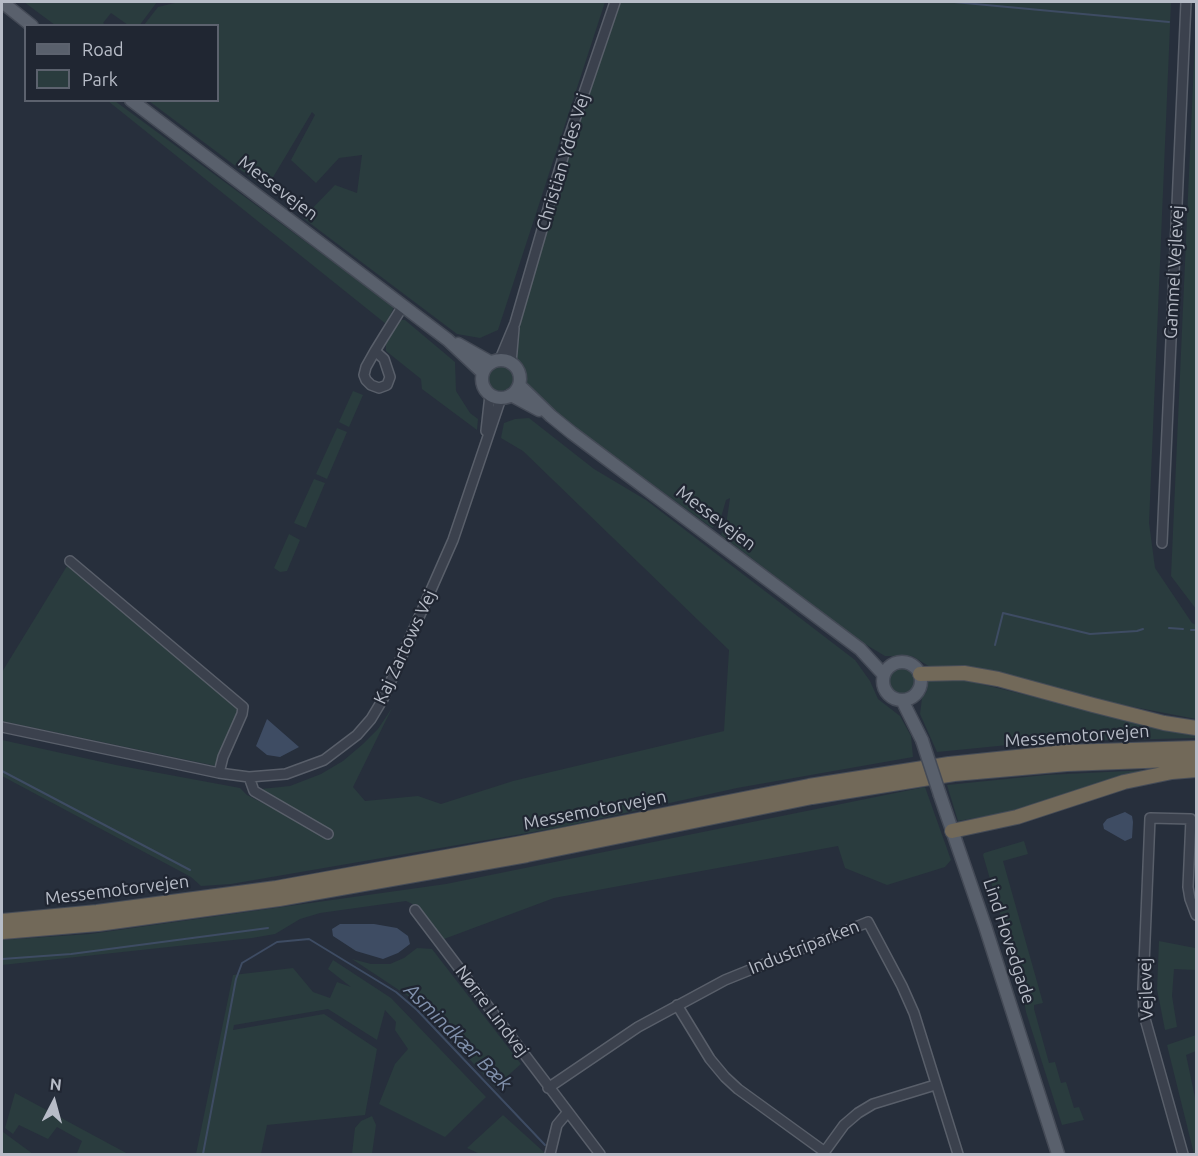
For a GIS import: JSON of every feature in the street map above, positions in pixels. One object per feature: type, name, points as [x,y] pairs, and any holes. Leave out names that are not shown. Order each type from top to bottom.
[{"type":"highway","points":[[920,674],[964,673],[998,679],[1103,708],[1164,723],[1197,728]]},
{"type":"highway","name":"Messemotorvejen","points":[[2,921],[97,912],[276,888],[522,843],[809,786],[949,764],[1065,752],[1197,748]]},
{"type":"highway","name":"Messemotorvejen","points":[[2,932],[98,924],[279,899],[527,855],[812,797],[954,774],[1067,764],[1197,759]]},
{"type":"highway","points":[[952,831],[1017,817],[1124,782],[1172,772],[1197,770]]},
{"type":"main road","points":[[2,2],[30,24]]},
{"type":"main road","name":"Messevejen","points":[[134,102],[448,340],[496,364]]},
{"type":"main road","points":[[496,364],[519,372],[505,393],[482,384],[496,364]]},
{"type":"main road","name":"Messevejen","points":[[505,393],[550,416],[887,669]]},
{"type":"main road","points":[[898,662],[911,663],[920,674],[921,686],[908,698],[894,699],[888,694],[882,681],[887,669],[898,662]]},
{"type":"main road","name":"Lind Hovedgade","points":[[908,698],[992,947],[1058,1155]]},
{"type":"street","name":"Christian Ydes Vej","points":[[496,364],[515,323],[568,140],[615,2]]},
{"type":"street","name":"Gammel Vejlevej","points":[[1162,543],[1186,2]]},
{"type":"street","points":[[375,351],[403,306]]},
{"type":"street","name":"Kaj Zartows Vej","points":[[2,727],[219,773],[249,777],[286,774],[304,769],[344,747],[371,719],[384,699],[405,640],[453,540],[483,448],[505,393]]},
{"type":"street","points":[[70,561],[243,707],[219,773]]},
{"type":"street","points":[[249,777],[254,791],[328,834]]},
{"type":"street","name":"Vejlevej","points":[[1183,1155],[1144,1015],[1150,818],[1191,819],[1188,887],[1197,915]]},
{"type":"street","name":"Nørre Lindvej","points":[[415,910],[600,1155]]},
{"type":"street","name":"Industriparken","points":[[548,1088],[638,1027],[677,1005],[725,980],[868,921],[908,1000],[958,1155]]},
{"type":"street","points":[[677,1005],[710,1059],[725,1077],[824,1153],[844,1125],[858,1113],[873,1104],[935,1085]]},
{"type":"street","points":[[550,1155],[557,1125],[567,1113]]},
{"type":"green space","points":[[24,2],[157,2],[140,24],[127,24],[111,13],[103,23],[104,24],[54,24]]},
{"type":"green space","points":[[179,2],[605,2],[498,330],[480,338],[457,334],[303,218],[335,185],[357,193],[362,155],[339,158],[316,183],[291,160],[315,115],[312,112],[266,189],[150,102],[219,102],[219,24],[145,24],[158,7]]},
{"type":"green space","points":[[621,2],[1171,2],[1149,523],[1155,568],[1192,623],[1196,625],[1196,719],[932,668],[912,656],[885,656],[860,641],[721,535],[726,525],[730,498],[726,500],[720,521],[712,528],[551,410],[526,383],[524,368],[516,356],[519,328],[567,157]]},
{"type":"green space","points":[[1196,17],[1196,609],[1171,576]]},
{"type":"green space","points":[[109,102],[116,102],[394,307],[386,324]]},
{"type":"green space","points":[[399,320],[405,320],[455,362],[456,391],[470,413],[478,419],[477,430],[422,389],[421,379],[386,351],[386,344]]},
{"type":"green space","points":[[500,365],[509,369],[513,378],[509,387],[500,391],[491,387],[487,378],[491,369]]},
{"type":"green space","points":[[353,391],[363,395],[349,427],[339,422]]},
{"type":"green space","points":[[529,418],[594,469],[646,500],[855,660],[870,681],[878,699],[900,716],[911,736],[913,757],[737,788],[562,827],[231,884],[201,886],[191,877],[2,776],[2,740],[116,765],[240,788],[247,795],[328,837],[331,834],[261,789],[290,786],[321,774],[343,761],[378,729],[392,708],[353,787],[365,801],[418,796],[441,804],[513,781],[724,731],[729,650],[523,451],[501,438],[504,423]]},
{"type":"green space","points":[[337,428],[347,432],[327,479],[316,474]]},
{"type":"green space","points":[[314,479],[325,483],[306,528],[294,523]]},
{"type":"green space","points":[[289,534],[300,540],[287,571],[280,572],[274,568]]},
{"type":"green space","points":[[67,566],[239,709],[216,766],[2,721],[2,672]]},
{"type":"green space","points":[[902,667],[912,671],[916,681],[912,691],[902,695],[892,691],[888,681],[892,671]]},
{"type":"green space","points":[[927,679],[964,680],[1196,736],[1196,738],[1039,742],[937,752],[920,714],[922,698],[927,691]]},
{"type":"green space","points":[[1148,770],[1014,811],[958,821],[947,785],[1046,775]]},
{"type":"green space","points":[[925,787],[951,860],[945,867],[887,885],[845,868],[838,846],[554,898],[444,939],[419,907],[406,901],[320,913],[300,919],[275,934],[252,938],[2,965],[2,940],[90,934],[446,884]]},
{"type":"green space","points":[[1024,841],[1028,854],[1003,861],[1043,1003],[1034,1005],[1034,1009],[1049,1063],[1055,1062],[1061,1083],[1066,1082],[1074,1108],[1079,1107],[1084,1120],[1062,1125],[1026,1012],[1021,985],[983,855]]},
{"type":"green space","points":[[1159,941],[1195,948],[1196,944],[1196,970],[1174,969],[1172,996],[1177,1027],[1165,1030],[1157,989]]},
{"type":"green space","points":[[417,948],[432,949],[521,1064],[495,1087],[417,1002],[352,959],[371,964],[390,964],[404,958]]},
{"type":"green space","points":[[333,960],[391,998],[486,1097],[445,1137],[379,1104],[395,1064],[408,1049],[395,1030],[396,1022],[385,1010],[377,1040],[328,1009],[234,1025],[233,1030],[324,1014],[377,1049],[365,1115],[267,1125],[261,1154],[196,1154],[233,975],[293,968],[313,992],[330,998],[337,982],[351,987],[328,969]]},
{"type":"green space","points":[[1196,1035],[1196,1051],[1186,1055],[1196,1102],[1196,1154],[1194,1154],[1167,1045]]},
{"type":"green space","points":[[15,1093],[128,1154],[77,1153],[82,1141],[57,1127],[48,1139],[19,1125],[13,1134],[5,1128]]},
{"type":"green space","points":[[503,1115],[546,1154],[480,1154],[467,1148]]},
{"type":"green space","points":[[372,1116],[376,1125],[372,1154],[352,1154],[355,1128],[361,1121]]},
{"type":"green space","points":[[3,1132],[33,1154],[2,1154]]},
{"type":"water","points":[[267,719],[299,747],[280,757],[267,755],[256,746]]},
{"type":"water","points":[[1125,812],[1132,816],[1133,822],[1132,838],[1125,841],[1104,829],[1103,824],[1107,819]]},
{"type":"water","points":[[340,924],[374,924],[397,928],[408,936],[410,944],[398,953],[383,959],[356,951],[333,936],[332,929]]},
{"type":"waterway","points":[[954,2],[1169,22]]},
{"type":"waterway","points":[[995,645],[1003,613],[1090,634],[1143,629]]},
{"type":"waterway","points":[[1169,628],[1183,629]]},
{"type":"waterway","points":[[1191,630],[1196,630]]},
{"type":"waterway","points":[[2,771],[190,870]]},
{"type":"waterway","points":[[2,959],[71,954],[268,928]]},
{"type":"waterway","name":"Asmindkær Bæk","points":[[203,1154],[236,979],[242,963],[277,942],[309,939],[396,992],[417,1010],[545,1145]]}]
